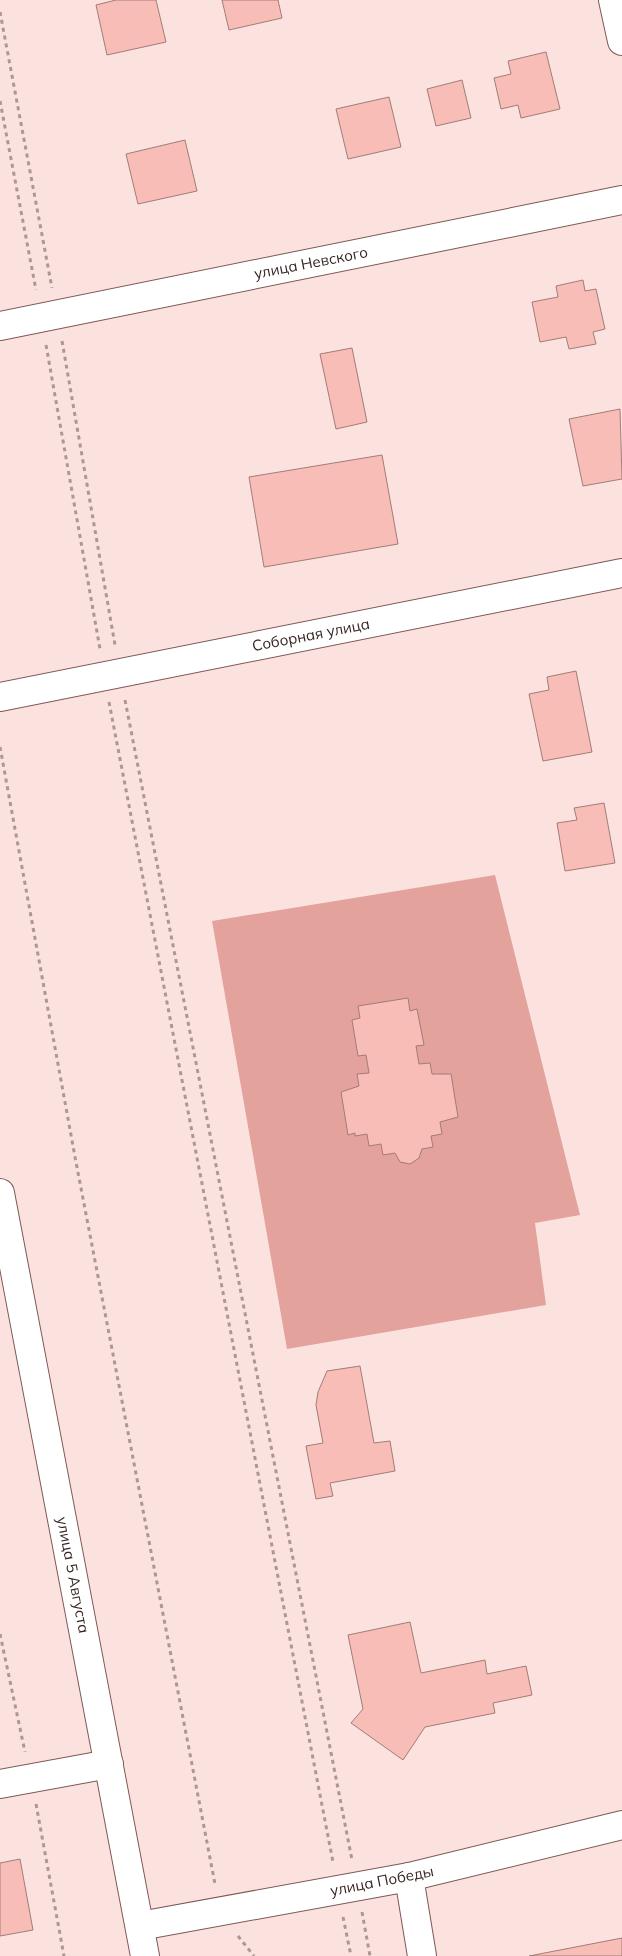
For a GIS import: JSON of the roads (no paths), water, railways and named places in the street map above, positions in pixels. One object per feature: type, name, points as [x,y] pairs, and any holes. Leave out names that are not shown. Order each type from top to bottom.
[{"type":"street","points":[[614,0],[622,40]]},
{"type":"street","name":"улица Невского","points":[[0,326],[622,200]]},
{"type":"street","name":"Соборная улица","points":[[0,697],[622,573]]},
{"type":"street","name":"улица 5 Августа","points":[[0,1194],[145,1956]]},
{"type":"street","points":[[0,1784],[109,1764]]},
{"type":"street","name":"улица Победы","points":[[140,1926],[408,1877],[622,1825]]},
{"type":"street","points":[[408,1877],[422,1956]]}]
